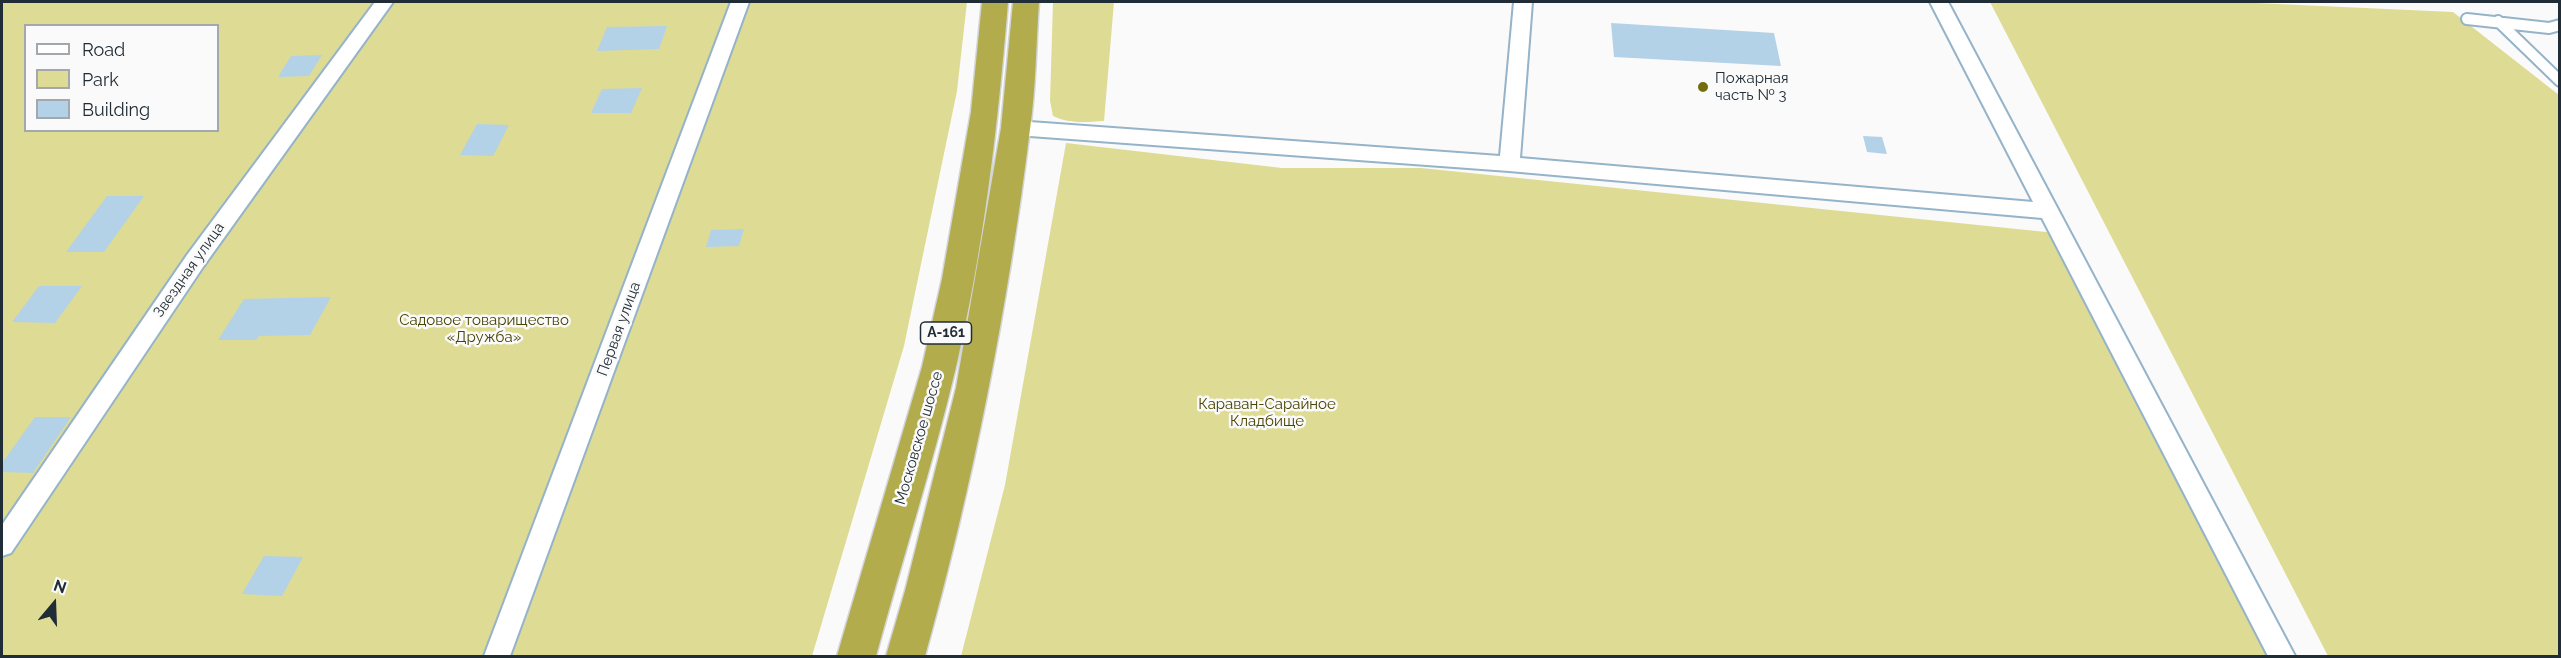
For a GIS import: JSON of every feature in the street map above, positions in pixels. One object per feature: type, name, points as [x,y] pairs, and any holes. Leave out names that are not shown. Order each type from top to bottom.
[{"type":"highway","name":"Московское шоссе","points":[[856,657],[939,366],[958,279],[985,112],[995,2]]},
{"type":"highway","name":"А-161","points":[[905,657],[924,591],[974,388],[1016,129],[1026,2]]},
{"type":"street","name":"Звездная улица","points":[[2,545],[195,261],[384,2]]},
{"type":"street","name":"Первая улица","points":[[497,657],[740,2]]},
{"type":"street","points":[[1509,164],[1523,2]]},
{"type":"street","points":[[1939,2],[2282,657]]},
{"type":"street","points":[[1016,129],[1509,164],[2048,211]]},
{"type":"lane","points":[[2467,19],[2549,28],[2559,25]]},
{"type":"lane","points":[[2498,21],[2559,81]]},
{"type":"green space","name":"Садовое товарищество «Дружба»","points":[[2,2],[967,2],[957,91],[904,346],[812,656],[2,656]]},
{"type":"green space","points":[[1053,2],[1114,2],[1104,121],[1072,121],[1053,116],[1050,101]]},
{"type":"green space","points":[[1990,2],[2233,2],[2453,12],[2559,95],[2559,656],[2328,656]]},
{"type":"green space","name":"Караван-Сарайное Кладбище","points":[[1066,143],[1282,168],[1421,168],[2056,233],[2278,656],[961,656],[1005,485]]},
{"type":"building","points":[[1611,23],[1774,33],[1781,66],[1614,57]]},
{"type":"building","points":[[667,26],[659,49],[597,51],[607,27]]},
{"type":"building","points":[[322,55],[309,76],[278,77],[291,56]]},
{"type":"building","points":[[642,88],[631,113],[591,113],[602,89]]},
{"type":"building","points":[[477,124],[509,125],[493,156],[460,155]]},
{"type":"building","points":[[1863,136],[1882,137],[1887,154],[1867,152]]},
{"type":"building","points":[[107,196],[144,196],[104,252],[66,252]]},
{"type":"building","points":[[744,229],[739,246],[706,247],[711,230]]},
{"type":"building","points":[[39,286],[82,286],[55,323],[12,322]]},
{"type":"building","points":[[331,297],[310,335],[259,336],[256,340],[218,340],[244,299]]},
{"type":"building","points":[[35,417],[71,417],[33,473],[2,472],[2,463]]},
{"type":"building","points":[[264,556],[303,557],[282,596],[242,594]]},
{"type":"place","name":"Пожарная часть № 3","points":[[1703,87]]}]
